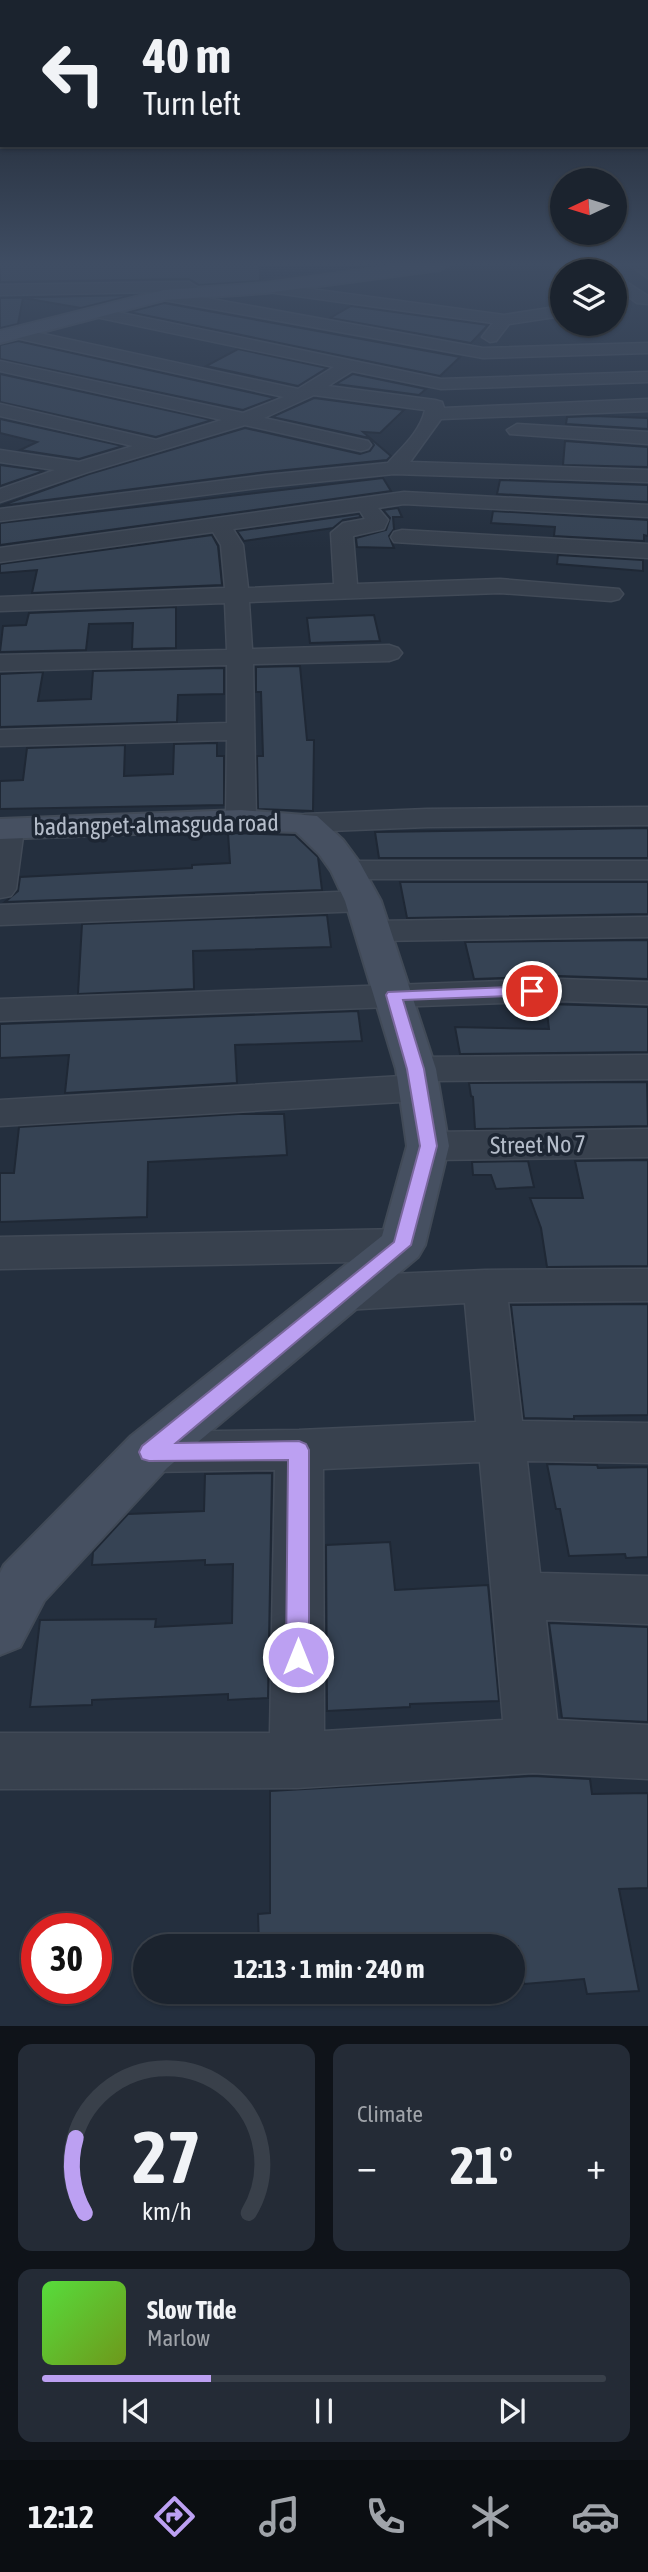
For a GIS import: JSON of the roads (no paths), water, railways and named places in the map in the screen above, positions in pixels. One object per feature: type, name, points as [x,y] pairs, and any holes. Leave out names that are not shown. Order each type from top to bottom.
[{"type":"street","points":[[132,360],[419,421],[502,411],[648,405]]},
{"type":"street","points":[[103,388],[164,360]]},
{"type":"street","points":[[328,360],[441,384],[648,377]]},
{"type":"street","points":[[0,496],[154,445],[243,420],[302,395],[351,364]]},
{"type":"street","points":[[0,366],[361,446]]},
{"type":"street","points":[[601,379],[620,406]]},
{"type":"street","points":[[302,395],[436,407],[419,421],[394,468]]},
{"type":"street","points":[[0,410],[154,445]]},
{"type":"street","points":[[502,411],[500,429],[648,438]]},
{"type":"street","points":[[621,549],[622,437]]},
{"type":"street","points":[[180,438],[195,453]]},
{"type":"street","points":[[0,456],[81,468]]},
{"type":"street","points":[[0,515],[265,481],[394,468],[648,476]]},
{"type":"street","points":[[332,475],[377,520],[376,524],[370,527],[351,528],[342,533],[346,592]]},
{"type":"street","points":[[0,482],[29,485]]},
{"type":"street","points":[[0,555],[404,498],[648,511]]},
{"type":"street","points":[[220,525],[232,545],[237,596],[242,820]]},
{"type":"street","points":[[402,537],[648,551]]},
{"type":"street","points":[[0,604],[500,586],[611,594]]},
{"type":"street","points":[[0,663],[389,653]]},
{"type":"street","points":[[0,738],[239,731]]},
{"type":"street","points":[[305,823],[417,818],[648,816]]},
{"type":"street","name":"badangpet-almasguda road","points":[[5,829],[242,820],[305,823],[331,847],[362,901],[394,995],[417,1078],[428,1146],[402,1245]]},
{"type":"street","points":[[0,889],[5,829]]},
{"type":"street","points":[[0,915],[362,901],[648,870]]},
{"type":"street","points":[[362,901],[648,927]]},
{"type":"street","points":[[0,1010],[559,990],[648,993]]},
{"type":"street","points":[[0,1113],[417,1078],[648,1067]]},
{"type":"street","name":"Street No 7","points":[[428,1146],[648,1143]]},
{"type":"street","points":[[0,1253],[402,1245]]},
{"type":"street","points":[[0,1628],[24,1583],[149,1452],[402,1245]]},
{"type":"street","points":[[344,1293],[485,1286],[648,1285]]},
{"type":"street","points":[[485,1286],[533,1746]]},
{"type":"street","points":[[149,1452],[299,1450],[501,1441],[648,1443]]},
{"type":"street","points":[[297,1760],[299,1450]]},
{"type":"street","points":[[517,1595],[648,1600]]},
{"type":"street","points":[[0,1761],[297,1760],[533,1746],[648,1752]]}]
